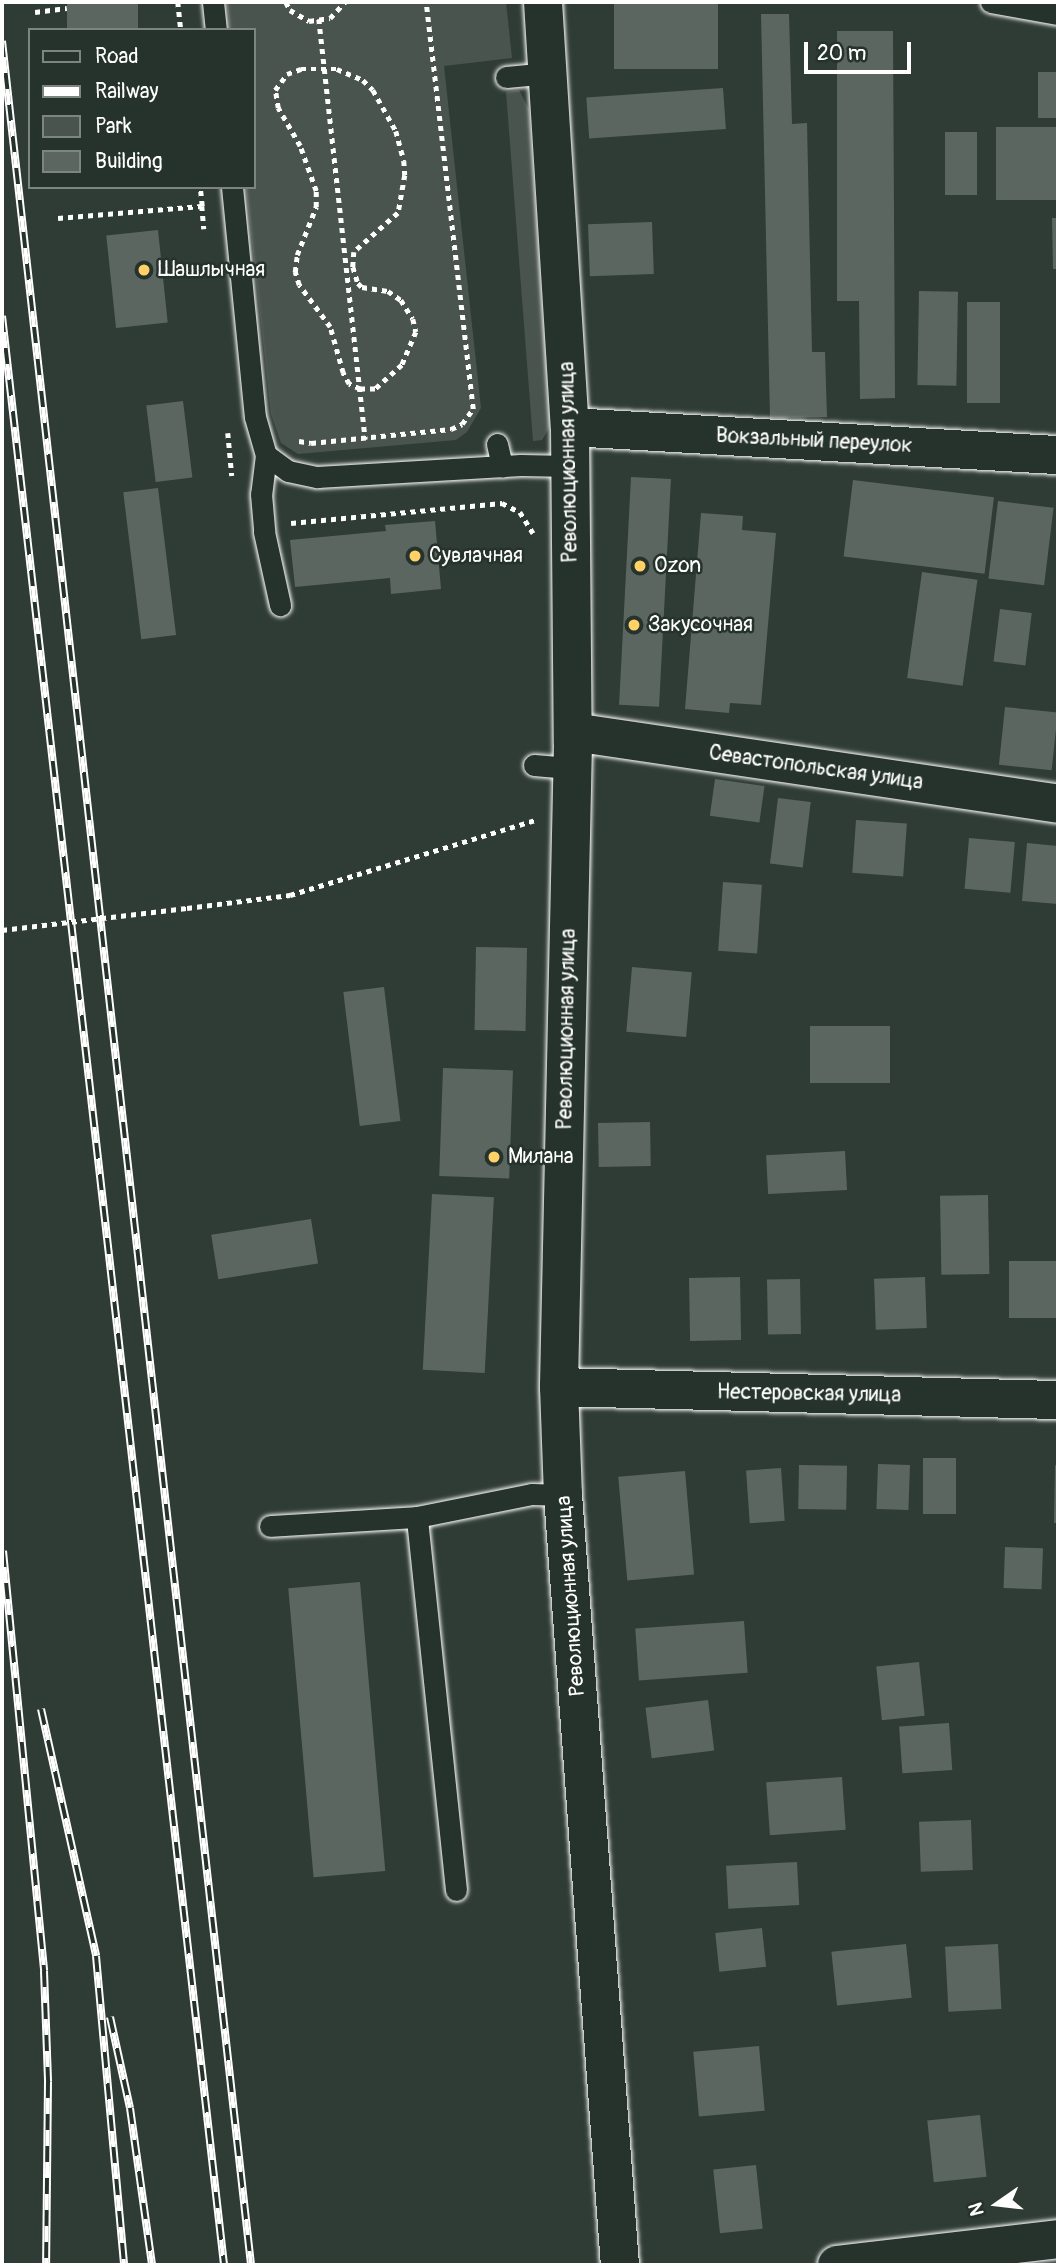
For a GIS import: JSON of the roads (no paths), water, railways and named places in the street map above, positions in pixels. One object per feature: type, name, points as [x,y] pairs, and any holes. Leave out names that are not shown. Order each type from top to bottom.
[{"type":"main road","name":"Революционная улица","points":[[543,2],[550,73],[570,427],[572,750],[559,1387],[563,1495],[620,2265]]},
{"type":"main road","name":"Вокзальный переулок","points":[[570,427],[1058,455]]},
{"type":"main road","name":"Севастопольская улица","points":[[572,750],[1058,804]]},
{"type":"main road","name":"Нестеровская улица","points":[[559,1387],[1058,1400]]},
{"type":"main road","points":[[837,2265],[1058,2239]]},
{"type":"lane","points":[[213,2],[216,28]]},
{"type":"lane","points":[[991,2],[1058,14]]},
{"type":"lane","points":[[506,77],[550,73]]},
{"type":"lane","points":[[232,189],[255,416],[266,455],[261,494],[264,532],[280,605]]},
{"type":"lane","points":[[498,444],[502,466]]},
{"type":"lane","points":[[266,455],[288,471],[317,477],[502,466],[570,466]]},
{"type":"lane","points":[[534,765],[572,750]]},
{"type":"lane","points":[[270,1526],[417,1517],[532,1494],[563,1495]]},
{"type":"lane","points":[[417,1517],[456,1890]]},
{"type":"railway","points":[[2,41],[251,2265]]},
{"type":"railway","points":[[2,316],[224,2265]]},
{"type":"railway","points":[[3,1551],[44,1971],[48,2082],[46,2265]]},
{"type":"railway","points":[[41,1709],[96,1956],[124,2265]]},
{"type":"railway","points":[[110,2017],[130,2108],[152,2265]]},
{"type":"place","name":"Шашлычная","points":[[144,270]]},
{"type":"place","name":"Сувлачная","points":[[415,556]]},
{"type":"place","name":"Ozon","points":[[640,566]]},
{"type":"place","name":"Закусочная","points":[[634,625]]},
{"type":"place","name":"Милана","points":[[494,1157]]}]
